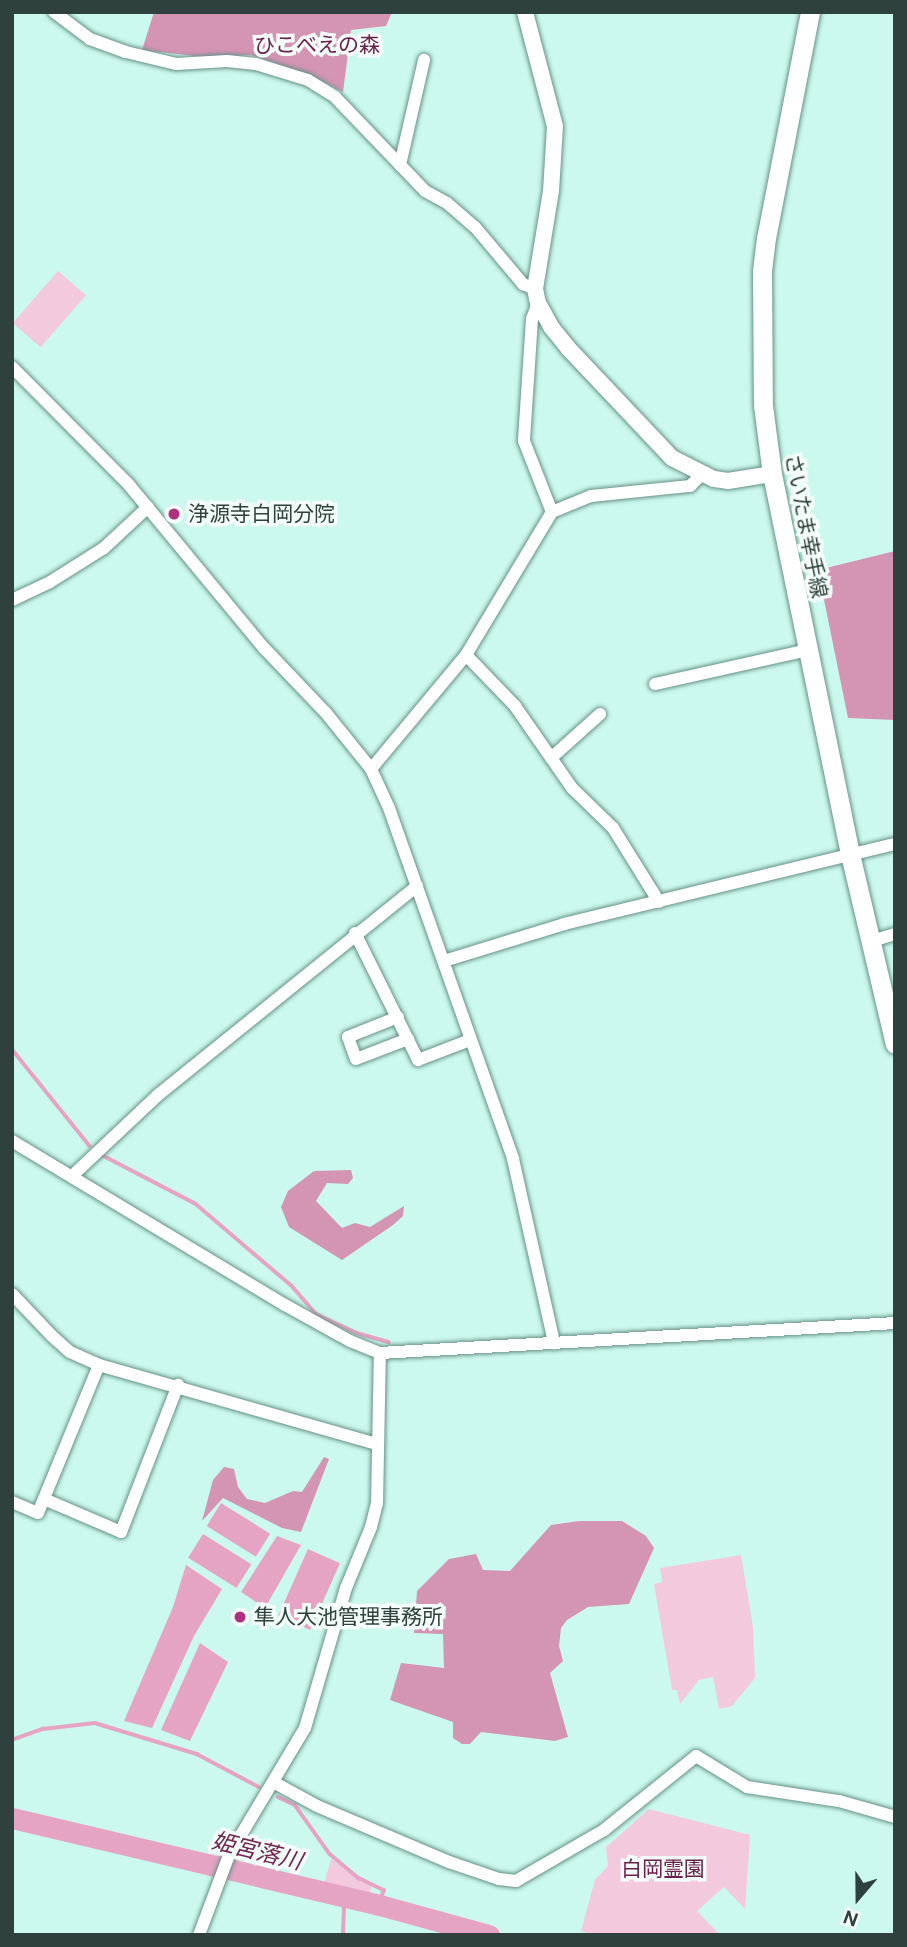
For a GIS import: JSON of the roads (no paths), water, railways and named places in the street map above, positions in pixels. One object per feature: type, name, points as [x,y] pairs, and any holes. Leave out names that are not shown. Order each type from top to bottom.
[{"type":"main road","name":"さいたま幸手線","points":[[810,12],[770,213],[762,272],[763,405],[772,474],[849,854],[895,1044]]},
{"type":"street","points":[[54,12],[90,39],[126,52],[176,64],[227,61],[256,64],[308,80],[335,97],[425,191],[475,226],[523,284],[537,296],[568,348],[672,458],[701,475],[728,481],[772,474]]},
{"type":"street","points":[[525,12],[555,126],[551,191],[532,319],[524,440],[552,512]]},
{"type":"street","points":[[400,165],[424,60]]},
{"type":"street","points":[[12,367],[148,507],[264,648],[326,713],[371,769],[389,808],[513,1159],[554,1343]]},
{"type":"street","points":[[371,769],[466,654],[552,512],[592,496],[690,486],[701,475]]},
{"type":"street","points":[[12,600],[50,582],[104,548],[148,507]]},
{"type":"street","points":[[655,684],[808,650]]},
{"type":"street","points":[[466,654],[515,706],[572,788],[613,828],[659,902]]},
{"type":"street","points":[[551,758],[600,714]]},
{"type":"street","points":[[444,961],[564,924],[827,863],[849,854],[895,844]]},
{"type":"street","points":[[72,1176],[158,1095],[355,933],[417,886]]},
{"type":"street","points":[[355,933],[418,1060],[470,1040]]},
{"type":"street","points":[[872,941],[895,934]]},
{"type":"street","points":[[398,1017],[348,1037],[356,1059],[408,1039]]},
{"type":"street","points":[[12,1141],[285,1305],[349,1341],[380,1353],[895,1323]]},
{"type":"street","points":[[12,1294],[70,1352],[99,1365],[178,1385],[377,1444]]},
{"type":"street","points":[[199,1935],[229,1855],[275,1783],[305,1728],[346,1588],[371,1527],[377,1503],[380,1353]]},
{"type":"street","points":[[12,1502],[38,1513],[99,1365]]},
{"type":"street","points":[[44,1499],[121,1532],[178,1385]]},
{"type":"street","points":[[275,1783],[317,1806],[449,1862],[499,1879],[516,1881],[604,1830],[696,1756],[747,1787],[839,1801],[895,1816]]},
{"type":"waterway","points":[[12,1049],[90,1146]]},
{"type":"waterway","points":[[102,1155],[196,1204],[292,1286],[316,1314],[357,1333],[389,1342]]},
{"type":"waterway","points":[[12,1740],[43,1729],[95,1723],[197,1754],[259,1787]]},
{"type":"waterway","points":[[278,1797],[295,1805],[330,1854],[359,1878],[384,1890],[380,1905]]},
{"type":"waterway","name":"姫宮落川","points":[[12,1818],[380,1905],[489,1935]]},
{"type":"waterway","points":[[343,1935],[344,1898]]},
{"type":"place","name":"浄源寺白岡分院","points":[[174,514]]},
{"type":"place","name":"隼人大池管理事務所","points":[[240,1617]]},
{"type":"park label","name":"ひこべえの森","points":[[317,45]]},
{"type":"park label","name":"白岡霊園","points":[[663,1869]]}]
